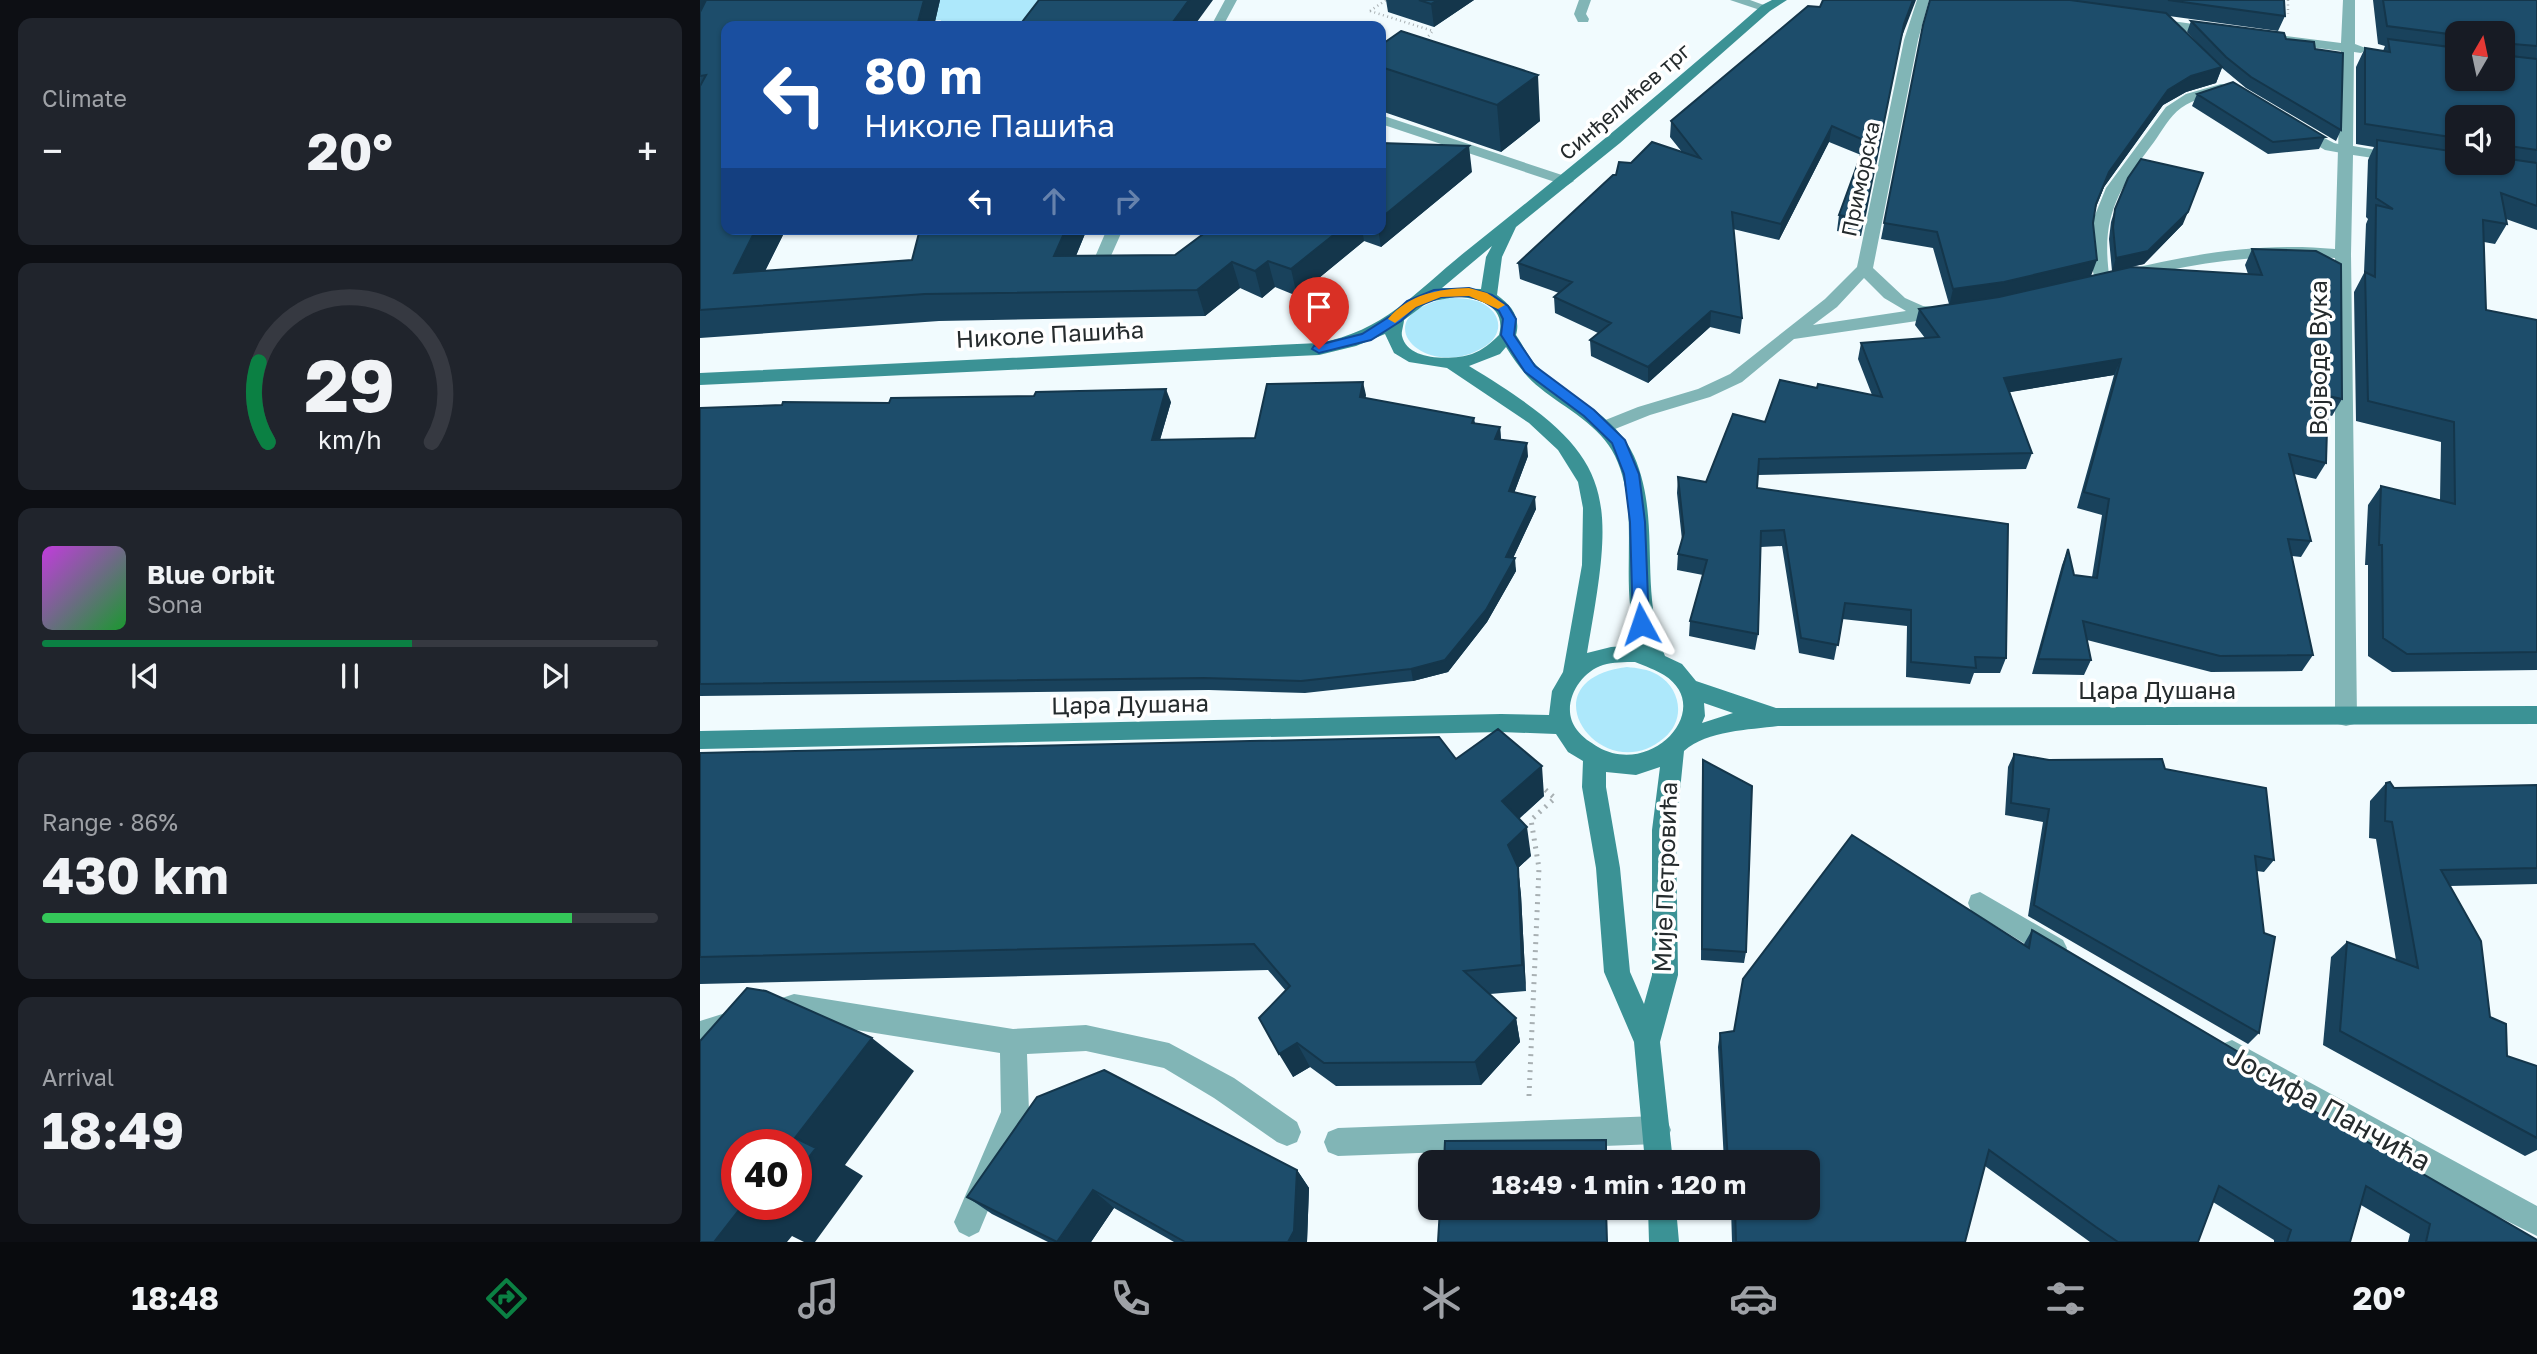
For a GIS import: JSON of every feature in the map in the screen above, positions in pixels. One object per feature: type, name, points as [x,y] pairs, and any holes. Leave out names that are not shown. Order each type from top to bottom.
[{"type":"street","points":[[1220,21],[1230,0]]},
{"type":"street","points":[[1583,19],[1580,14],[1585,0]]},
{"type":"street","points":[[1736,0],[1769,4]]},
{"type":"street","name":"Синђелићев трг","points":[[1421,299],[1462,260],[1566,181],[1769,4],[1781,0]]},
{"type":"street","name":"Приморска","points":[[1604,427],[1644,411],[1704,393],[1736,378],[1831,303],[1865,268],[1911,40],[1923,0]]},
{"type":"street","name":"Војводе Вука","points":[[2346,717],[2343,254],[2349,0]]},
{"type":"street","points":[[2132,19],[2233,33]]},
{"type":"street","points":[[2168,24],[2188,46]]},
{"type":"street","points":[[2272,38],[2372,51]]},
{"type":"street","points":[[2102,281],[2096,256],[2098,228],[2108,196],[2168,111],[2199,94],[2235,89],[2215,73]]},
{"type":"street","points":[[2285,120],[2330,146],[2421,161]]},
{"type":"street","points":[[1386,121],[1566,181]]},
{"type":"street","name":"Синђелићев трг","points":[[1488,298],[1494,257],[1510,226]]},
{"type":"street","points":[[1100,264],[1112,235]]},
{"type":"street","points":[[2081,286],[2192,259],[2234,252],[2293,249],[2343,254]]},
{"type":"street","points":[[1865,268],[1891,296],[1904,304],[1932,313]]},
{"type":"street","name":"Николе Пашића","points":[[700,379],[1319,349],[1366,338],[1421,299],[1453,292],[1469,292],[1488,298]]},
{"type":"street","points":[[1488,298],[1504,309],[1509,319],[1508,335],[1530,369],[1618,440],[1632,474],[1637,522],[1641,624],[1655,658]]},
{"type":"street","points":[[1789,335],[1855,323],[1957,310]]},
{"type":"street","points":[[1396,318],[1393,335],[1403,350],[1425,361],[1453,364],[1485,356],[1497,348],[1508,335]]},
{"type":"street","points":[[1453,364],[1529,414],[1575,458],[1586,478],[1594,531],[1591,575],[1573,675]]},
{"type":"street","points":[[1637,653],[1655,658],[1670,666],[1690,688],[1695,705],[1693,722],[1679,744],[1655,760],[1634,765],[1595,760],[1569,738],[1562,725],[1559,706],[1564,688],[1573,675],[1586,664],[1601,657],[1637,653]]},
{"type":"street","name":"Цара Душана","points":[[1690,688],[1778,718]]},
{"type":"street","name":"Цара Душана","points":[[1679,744],[1728,723],[1778,718],[2537,715]]},
{"type":"street","name":"Цара Душана","points":[[700,740],[1469,723],[1562,725]]},
{"type":"street","name":"Мије Петровића","points":[[1647,1042],[1665,975],[1664,830],[1679,744]]},
{"type":"street","name":"Мије Петровића","points":[[1595,760],[1594,787],[1608,868],[1617,972],[1647,1042],[1658,1150]]},
{"type":"street","points":[[1980,903],[2074,960]]},
{"type":"street","points":[[700,1034],[794,1007],[1013,1042],[1086,1038],[1169,1056],[1224,1088],[1287,1132]]},
{"type":"street","name":"Јосифа Панчића","points":[[2204,1037],[2477,1191],[2537,1221]]},
{"type":"street","points":[[969,1222],[1015,1112],[1013,1042]]},
{"type":"street","points":[[1338,1142],[1657,1130]]},
{"type":"street","points":[[1663,1220],[1664,1242]]},
{"type":"path","points":[[1386,0],[1370,11],[1433,32],[1416,50]]},
{"type":"path","points":[[1527,1135],[1539,868],[1531,820],[1555,798],[1535,781]]},
{"type":"shaded area","points":[[918,0],[1056,0],[1041,21],[909,21]]},
{"type":"shaded area","points":[[1448,298],[1480,302],[1493,311],[1498,330],[1491,342],[1462,356],[1442,357],[1424,352],[1411,343],[1405,331],[1408,319],[1422,307]]},
{"type":"shaded area","points":[[1627,667],[1658,675],[1672,688],[1678,705],[1676,723],[1671,731],[1640,751],[1617,751],[1597,742],[1583,727],[1576,709],[1580,691],[1596,676]]},
{"type":"building","points":[[706,0],[924,0],[918,21],[721,21],[721,235],[753,235],[734,273],[912,260],[918,235],[1063,235],[1054,256],[1175,255],[1202,235],[1334,235],[1291,269],[1268,261],[1255,271],[1232,262],[1197,290],[925,294],[700,310],[700,86],[706,75],[700,76],[700,12]]},
{"type":"building","points":[[1039,0],[1189,0],[1174,21],[1023,21]]},
{"type":"building","points":[[1419,0],[1438,0],[1431,4]]},
{"type":"building","points":[[1823,0],[1913,0],[1904,24],[1864,220],[1839,215],[1866,141],[1832,126],[1781,224],[1732,212],[1742,318],[1711,311],[1648,367],[1590,340],[1611,323],[1554,297],[1572,282],[1518,263],[1616,175],[1619,162],[1631,163],[1652,142],[1700,158],[1671,121],[1808,6],[1820,7]]},
{"type":"building","points":[[1930,0],[2070,0],[2166,13],[2222,67],[2191,76],[2168,90],[2109,172],[2096,204],[2093,223],[2097,260],[2004,282],[1953,289],[1937,232],[1884,223]]},
{"type":"building","points":[[2168,0],[2284,0],[2285,16]]},
{"type":"building","points":[[2383,0],[2537,0],[2537,46],[2515,44],[2515,21],[2445,21],[2445,33],[2387,26]]},
{"type":"building","points":[[2191,21],[2284,33],[2286,39],[2314,42],[2315,49],[2343,53],[2341,130],[2251,77],[2226,57]]},
{"type":"building","points":[[1401,31],[1538,75],[1497,105],[1386,69],[1386,42]]},
{"type":"building","points":[[2388,39],[2445,46],[2445,91],[2515,91],[2515,56],[2537,59],[2537,150],[2515,147],[2515,105],[2445,105],[2445,136],[2365,124],[2365,48],[2390,52]]},
{"type":"building","points":[[2233,82],[2325,137],[2273,142],[2197,94]]},
{"type":"building","points":[[2377,140],[2445,150],[2445,175],[2515,175],[2515,160],[2537,163],[2537,206],[2501,193],[2507,224],[2483,220],[2486,310],[2537,320],[2537,652],[2407,654],[2383,638],[2382,545],[2379,545],[2381,486],[2455,504],[2454,422],[2368,401],[2365,272],[2375,277],[2376,205],[2393,209],[2376,198]]},
{"type":"building","points":[[1386,143],[1469,146],[1386,214]]},
{"type":"building","points":[[2141,159],[2203,173],[2188,212],[2148,251],[2116,258],[2113,227],[2115,209],[2128,178]]},
{"type":"building","points":[[2252,249],[2316,251],[2341,264],[2342,399],[2328,396],[2326,463],[2289,454],[2311,541],[2288,539],[2313,655],[2220,656],[2083,621],[2091,660],[2038,659],[2068,549],[2074,575],[2097,578],[2109,499],[2084,492],[2121,359],[2004,378],[2032,453],[1759,459],[1757,488],[2008,524],[2006,658],[1975,657],[1976,668],[1911,662],[1911,610],[1845,603],[1838,645],[1801,638],[1784,530],[1761,531],[1758,634],[1690,621],[1707,560],[1678,554],[1684,533],[1678,477],[1706,482],[1733,414],[1765,422],[1780,380],[1817,388],[1818,384],[1882,397],[1861,343],[1939,337],[1919,309],[1999,297],[2131,267],[2262,275]]},
{"type":"building","points":[[1363,382],[1360,397],[1474,418],[1472,423],[1500,427],[1495,439],[1527,443],[1509,491],[1535,497],[1506,557],[1515,558],[1486,610],[1445,660],[1411,669],[1301,681],[1204,678],[700,684],[700,408],[782,405],[783,402],[889,403],[891,398],[1034,396],[1036,392],[1166,389],[1152,440],[1255,438],[1267,384]]},
{"type":"building","points":[[1498,729],[1542,766],[1502,801],[1527,827],[1508,845],[1518,867],[1522,965],[1464,971],[1516,1018],[1475,1062],[1324,1063],[1297,1043],[1279,1054],[1259,1018],[1290,986],[1254,944],[700,957],[700,753],[1439,737],[1456,759]]},
{"type":"building","points":[[2014,754],[2049,760],[2162,759],[2165,769],[2266,788],[2274,860],[2255,856],[2264,933],[2275,937],[2259,1033],[2034,905],[2049,809],[2011,803]]},
{"type":"building","points":[[1703,760],[1752,786],[1746,952],[1702,949]]},
{"type":"building","points":[[2390,782],[2394,788],[2537,785],[2537,868],[2441,870],[2481,941],[2490,1017],[2506,1024],[2507,1056],[2537,1066],[2537,1138],[2340,1031],[2347,942],[2418,968],[2392,822],[2385,821],[2386,783]]},
{"type":"building","points":[[1852,835],[2029,948],[2032,930],[2257,1063],[2255,1077],[2537,1242],[2426,1242],[2430,1224],[2366,1186],[2350,1242],[2287,1242],[2291,1230],[2219,1186],[2198,1242],[2118,1242],[1989,1150],[1965,1242],[1736,1242],[1735,1220],[1820,1220],[1820,1150],[1727,1150],[1720,1033],[1734,1031],[1743,979]]},
{"type":"building","points":[[747,988],[766,991],[872,1038],[802,1129],[721,1129],[721,1220],[731,1220],[714,1242],[700,1242],[700,1041]]},
{"type":"building","points":[[1104,1070],[1297,1170],[1294,1231],[1288,1242],[1185,1242],[1093,1190],[1057,1242],[967,1197],[1037,1097]]},
{"type":"building","points":[[1606,1140],[1606,1150],[1445,1150],[1445,1141]]},
{"type":"building","points":[[1439,1220],[1606,1220],[1607,1242],[1438,1242]]},
{"type":"slow traffic","points":[[1395,319],[1411,304],[1439,293],[1469,292],[1498,305]]},
{"type":"route","points":[[1319,349],[1366,338],[1396,318],[1411,304],[1439,293],[1469,292],[1488,298],[1504,309],[1509,319],[1508,335],[1530,369],[1589,413],[1618,440],[1632,474],[1637,522],[1641,624]]}]
